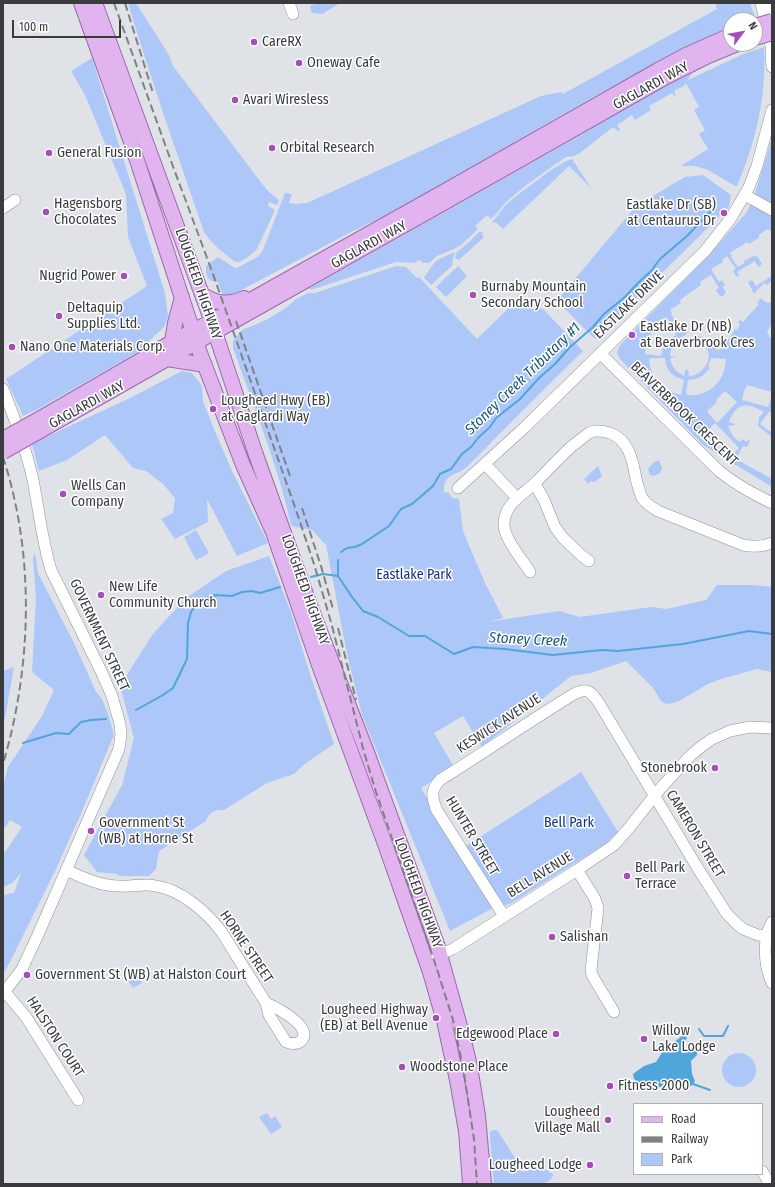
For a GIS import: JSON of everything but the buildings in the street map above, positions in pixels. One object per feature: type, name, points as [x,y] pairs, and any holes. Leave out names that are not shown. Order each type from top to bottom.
[{"type":"main road","name":"LOUGHEED HIGHWAY","points":[[81,3],[131,142],[205,365],[243,465],[278,531]]},
{"type":"main road","name":"LOUGHEED HIGHWAY","points":[[95,3],[214,326],[256,454],[320,668],[385,844],[443,1015],[466,1131],[470,1184]]},
{"type":"main road","name":"GAGLARDI WAY","points":[[214,326],[276,286],[658,70],[686,55],[723,43]]},
{"type":"main road","name":"GAGLARDI WAY","points":[[3,439],[47,421],[168,359],[195,336],[723,46]]},
{"type":"main road","points":[[202,294],[211,300],[218,302],[236,302],[262,290],[276,286]]},
{"type":"main road","points":[[172,342],[182,297]]},
{"type":"main road","name":"GAGLARDI WAY","points":[[3,452],[47,421],[172,342],[195,336]]},
{"type":"main road","points":[[168,359],[205,365]]},
{"type":"main road","name":"LOUGHEED HIGHWAY","points":[[289,562],[319,628],[368,755],[437,944],[470,1066],[478,1116],[484,1184]]},
{"type":"street","points":[[289,3],[293,14]]},
{"type":"street","points":[[760,3],[771,46],[772,67]]},
{"type":"street","points":[[769,3],[772,9]]},
{"type":"street","name":"EASTLAKE DRIVE","points":[[458,488],[524,428],[705,251],[731,218],[745,195],[757,166],[772,110]]},
{"type":"street","points":[[745,195],[772,210]]},
{"type":"street","points":[[3,208],[15,200]]},
{"type":"street","name":"BEAVERBROOK CRESCENT","points":[[600,354],[719,471],[732,482],[772,503]]},
{"type":"street","name":"GOVERNMENT STREET","points":[[3,389],[21,436],[27,458],[51,570],[112,696],[120,724],[121,734],[119,749],[22,969],[4,993]]},
{"type":"street","points":[[530,572],[512,546],[505,532],[504,525],[507,511],[510,505],[534,484],[556,461],[582,438],[595,431],[608,432],[619,438],[627,447],[642,498],[658,511],[743,545],[754,547],[772,543]]},
{"type":"street","points":[[485,464],[517,498]]},
{"type":"street","points":[[534,484],[544,500],[555,527],[563,538],[589,561]]},
{"type":"street","name":"KESWICK AVENUE","points":[[433,791],[440,780],[574,694],[581,690],[586,690]]},
{"type":"street","name":"CAMERON STREET","points":[[586,690],[592,694],[599,703],[654,796],[727,914],[743,929],[758,935],[767,936]]},
{"type":"street","name":"BELL AVENUE","points":[[425,960],[453,949],[614,845],[654,796],[691,755],[702,746],[730,731],[760,727],[772,728]]},
{"type":"street","name":"HUNTER STREET","points":[[433,791],[432,798],[436,809],[504,916]]},
{"type":"street","name":"HORNE STREET","points":[[66,870],[99,883],[120,886],[142,884],[158,886],[175,892],[186,899],[204,913],[221,931],[266,1002]]},
{"type":"street","points":[[577,870],[595,899],[598,908],[590,970],[614,1012]]},
{"type":"street","points":[[772,922],[767,936],[765,954],[769,976],[772,983]]},
{"type":"street","name":"HALSTON COURT","points":[[4,993],[26,1017],[78,1100]]},
{"type":"street","points":[[763,1173],[770,1184]]},
{"type":"green space","points":[[128,3],[136,3],[169,55],[173,66],[263,185],[279,200],[277,205],[269,202],[268,206],[275,210],[257,249],[239,262],[234,261],[221,251],[204,232],[155,89]]},
{"type":"green space","points":[[318,3],[324,3],[325,5],[329,3],[340,3],[322,14],[312,13],[310,6]]},
{"type":"green space","points":[[715,3],[750,3],[753,12],[723,12],[723,30],[600,93],[385,216],[351,232],[234,294],[225,297],[223,296],[218,282],[211,281],[208,278],[206,266],[218,257],[237,268],[259,256],[263,250],[285,193],[292,194],[289,203],[307,203],[541,96],[561,92],[563,94],[717,9]]},
{"type":"green space","points":[[763,47],[764,82],[759,118],[750,152],[737,186],[708,170],[695,166],[681,166],[708,149],[699,134],[705,130],[694,110],[699,107],[686,83],[684,86],[674,91],[676,97],[672,93],[649,106],[651,110],[635,120],[632,115],[617,125],[620,130],[618,131],[613,127],[580,153],[574,156],[566,157],[557,163],[506,202],[491,219],[487,215],[475,226],[478,229],[461,245],[437,256],[429,263],[423,263],[418,260],[415,263],[396,262],[314,289],[308,289],[574,139],[654,92],[692,73],[688,80],[741,55],[750,52],[763,52]]},
{"type":"green space","points":[[92,58],[165,293],[168,317],[164,327],[136,353],[23,416],[6,379],[147,286],[128,237],[126,194],[85,95],[71,71]]},
{"type":"green space","points":[[772,138],[772,231],[767,229],[759,235],[759,238],[748,244],[747,242],[730,253],[738,267],[744,263],[744,261],[755,255],[762,264],[758,267],[755,261],[737,272],[739,276],[737,277],[733,271],[736,269],[727,256],[722,260],[723,262],[711,269],[719,282],[722,280],[725,285],[723,287],[726,293],[723,296],[720,296],[716,290],[719,288],[711,275],[700,282],[701,285],[680,300],[681,303],[670,310],[678,325],[682,323],[687,334],[682,337],[683,339],[672,348],[670,356],[676,357],[670,358],[674,368],[684,376],[686,369],[688,370],[689,376],[699,373],[706,365],[709,354],[704,345],[695,342],[698,336],[706,340],[705,343],[719,350],[726,338],[729,339],[735,329],[737,330],[740,325],[738,322],[740,320],[743,322],[759,304],[757,303],[761,298],[765,302],[769,303],[772,300],[772,322],[767,333],[769,337],[772,338],[772,392],[747,385],[742,400],[768,407],[772,395],[772,413],[769,412],[760,424],[771,432],[772,431],[772,437],[758,426],[759,417],[764,412],[747,405],[739,407],[735,411],[729,422],[735,425],[728,426],[732,435],[740,442],[742,439],[747,442],[748,440],[750,441],[747,447],[743,446],[736,459],[772,479],[772,487],[703,445],[620,359],[617,352],[620,345],[708,256],[746,213],[753,200]],"holes":[[[668,319],[670,323],[672,323],[676,335],[666,343],[661,356],[645,354],[645,348],[651,334],[658,325]],[[665,358],[668,370],[676,377],[684,380],[681,395],[662,387],[658,383],[652,373],[649,359]],[[711,358],[726,359],[723,374],[715,386],[703,393],[687,395],[688,380],[703,375],[710,368],[708,367]],[[725,391],[737,402],[717,423],[707,411],[717,402],[716,400]],[[715,423],[739,448],[730,457],[720,447],[718,449],[705,435]]]},
{"type":"green space","points":[[572,159],[592,189],[569,166],[503,229],[496,222],[492,222],[506,205],[521,192],[558,166]]},
{"type":"green space","points":[[703,175],[731,195],[729,207],[595,339],[563,307],[559,298],[636,206],[685,177]]},
{"type":"green space","points":[[480,231],[483,233],[482,235],[484,237],[459,260],[455,258],[457,252]]},
{"type":"green space","points":[[455,252],[452,263],[453,265],[431,285],[424,278],[431,267],[437,260]]},
{"type":"green space","name":"Eastlake Park","points":[[396,266],[406,267],[417,278],[419,277],[477,339],[513,304],[543,309],[583,351],[468,466],[448,478],[444,486],[444,493],[448,492],[452,498],[459,499],[463,531],[485,583],[503,618],[487,622],[559,611],[580,617],[651,607],[667,609],[706,600],[717,585],[753,585],[772,587],[772,672],[757,669],[721,679],[708,684],[679,701],[666,704],[661,701],[653,688],[626,661],[591,673],[571,676],[482,747],[463,716],[434,733],[454,767],[421,788],[493,908],[450,931],[362,715],[347,654],[326,545],[312,530],[291,525],[272,458],[233,348],[233,341],[242,330],[266,320],[286,308],[296,299],[308,293],[315,293]]},
{"type":"green space","points":[[458,266],[467,276],[446,297],[436,287]]},
{"type":"green space","points":[[772,276],[772,280],[767,285],[764,283],[754,294],[748,282],[752,280],[756,286]]},
{"type":"green space","points":[[182,371],[192,373],[202,386],[203,401],[214,429],[232,471],[268,543],[237,556],[207,499],[208,522],[175,539],[161,519],[173,513],[175,498],[163,484],[146,471],[133,468],[105,435],[67,460],[39,471],[32,444],[128,399]]},
{"type":"green space","points":[[656,461],[659,461],[662,470],[660,473],[653,476],[650,475],[648,469]]},
{"type":"green space","points":[[598,466],[602,476],[595,482],[591,481],[588,484],[584,479]]},
{"type":"green space","points":[[196,530],[209,553],[196,560],[184,537]]},
{"type":"green space","points":[[35,553],[38,573],[76,647],[96,692],[102,699],[114,735],[56,869],[3,974],[3,896],[14,893],[21,873],[12,883],[3,887],[3,855],[22,827],[10,820],[3,830],[3,787],[8,767],[42,716],[54,690],[32,672],[36,598],[33,558]]},
{"type":"green space","points":[[269,556],[291,612],[334,744],[306,763],[294,774],[267,783],[224,810],[211,813],[206,821],[159,851],[156,869],[149,876],[119,876],[118,874],[97,872],[84,855],[122,785],[134,738],[120,686],[152,635],[186,598],[226,571]]},
{"type":"green space","points":[[14,667],[4,723],[3,727],[3,671]]},
{"type":"green space","name":"Bell Park","points":[[581,772],[618,832],[605,844],[510,904],[502,904],[466,846]]},
{"type":"green space","points":[[136,974],[142,983],[133,988],[127,979]]},
{"type":"green space","points":[[736,1053],[742,1053],[746,1054],[753,1060],[756,1070],[755,1077],[749,1084],[742,1087],[736,1087],[732,1086],[725,1080],[722,1073],[722,1067],[723,1063],[729,1056]]},
{"type":"green space","points":[[267,1113],[271,1119],[275,1116],[282,1127],[271,1134],[259,1117]]},
{"type":"green space","points":[[490,1131],[498,1131],[523,1171],[528,1171],[535,1168],[543,1169],[554,1175],[550,1180],[543,1184],[494,1184]]},
{"type":"shaded area","points":[[683,1035],[687,1038],[681,1047],[681,1052],[683,1053],[694,1050],[697,1052],[697,1055],[691,1061],[692,1074],[695,1081],[692,1085],[685,1088],[666,1086],[650,1088],[643,1087],[638,1084],[633,1074],[644,1066],[656,1062],[663,1051]]},
{"type":"waterway","name":"Stoney Creek Tributary #1","points":[[341,552],[347,548],[362,544],[389,526],[401,509],[412,504],[433,486],[440,474],[451,469],[462,454],[471,447],[490,427],[496,418],[520,399],[569,348],[593,327],[604,314],[625,297],[651,271],[660,259],[687,236],[714,208]]},
{"type":"waterway","name":"Stoney Creek Tributary #1","points":[[338,560],[338,575]]},
{"type":"waterway","name":"Stoney Creek","points":[[311,577],[323,574],[338,576],[363,611],[378,617],[409,636],[425,636],[454,654],[473,647],[553,655],[602,650],[618,651],[683,644],[749,631],[772,634]]},
{"type":"waterway","name":"Stoney Creek","points":[[136,710],[173,688],[187,659],[188,623],[191,612],[198,602],[215,595],[232,596],[242,592],[252,591],[260,593],[280,587]]},
{"type":"waterway","name":"Stoney Creek","points":[[23,743],[56,733],[69,734],[81,722],[106,719]]},
{"type":"waterway","points":[[699,1029],[704,1036],[723,1036],[728,1026]]},
{"type":"waterway","points":[[693,1084],[710,1090]]},
{"type":"railway","points":[[114,3],[213,274],[314,564],[376,792],[453,1020],[463,1067],[474,1139],[477,1184]]},
{"type":"railway","points":[[125,3],[153,93]]},
{"type":"railway","points":[[236,321],[290,476]]},
{"type":"railway","points":[[3,457],[13,494],[21,533],[25,571],[26,610],[20,688],[13,727],[3,764]]},
{"type":"railway","points":[[302,508],[333,609]]},
{"type":"railway","points":[[338,628],[356,700]]},
{"type":"place","name":"CareRX","points":[[254,42]]},
{"type":"place","name":"Oneway Cafe","points":[[299,63]]},
{"type":"place","name":"Avari Wiresless","points":[[235,100]]},
{"type":"place","name":"Orbital Research","points":[[272,148]]},
{"type":"place","name":"General Fusion","points":[[49,153]]},
{"type":"place","name":"Hagensborg Chocolates","points":[[46,212]]},
{"type":"place","name":"Eastlake Dr (SB) at Centaurus Dr","points":[[724,213]]},
{"type":"place","name":"Nugrid Power","points":[[124,276]]},
{"type":"place","name":"Burnaby Mountain Secondary School","points":[[473,295]]},
{"type":"place","name":"Deltaquip Supplies Ltd.","points":[[59,316]]},
{"type":"place","name":"Eastlake Dr (NB) at Beaverbrook Cres","points":[[632,335]]},
{"type":"place","name":"Nano One Materials Corp.","points":[[12,347]]},
{"type":"place","name":"Lougheed Hwy (EB) at Gaglardi Way","points":[[213,409]]},
{"type":"place","name":"Wells Can Company","points":[[63,494]]},
{"type":"place","name":"New Life Community Church","points":[[101,595]]},
{"type":"place","name":"Stonebrook","points":[[715,768]]},
{"type":"place","name":"Government St (WB) at Horne St","points":[[91,831]]},
{"type":"place","name":"Bell Park Terrace","points":[[627,876]]},
{"type":"place","name":"Salishan","points":[[552,937]]},
{"type":"place","name":"Government St (WB) at Halston Court","points":[[27,975]]},
{"type":"place","name":"Lougheed Highway (EB) at Bell Avenue","points":[[436,1018]]},
{"type":"place","name":"Edgewood Place","points":[[556,1034]]},
{"type":"place","name":"Willow Lake Lodge","points":[[644,1039]]},
{"type":"place","name":"Woodstone Place","points":[[402,1067]]},
{"type":"place","name":"Fitness 2000","points":[[610,1086]]},
{"type":"place","name":"Lougheed Village Mall","points":[[608,1120]]},
{"type":"place","name":"Lougheed Lodge","points":[[590,1165]]}]
